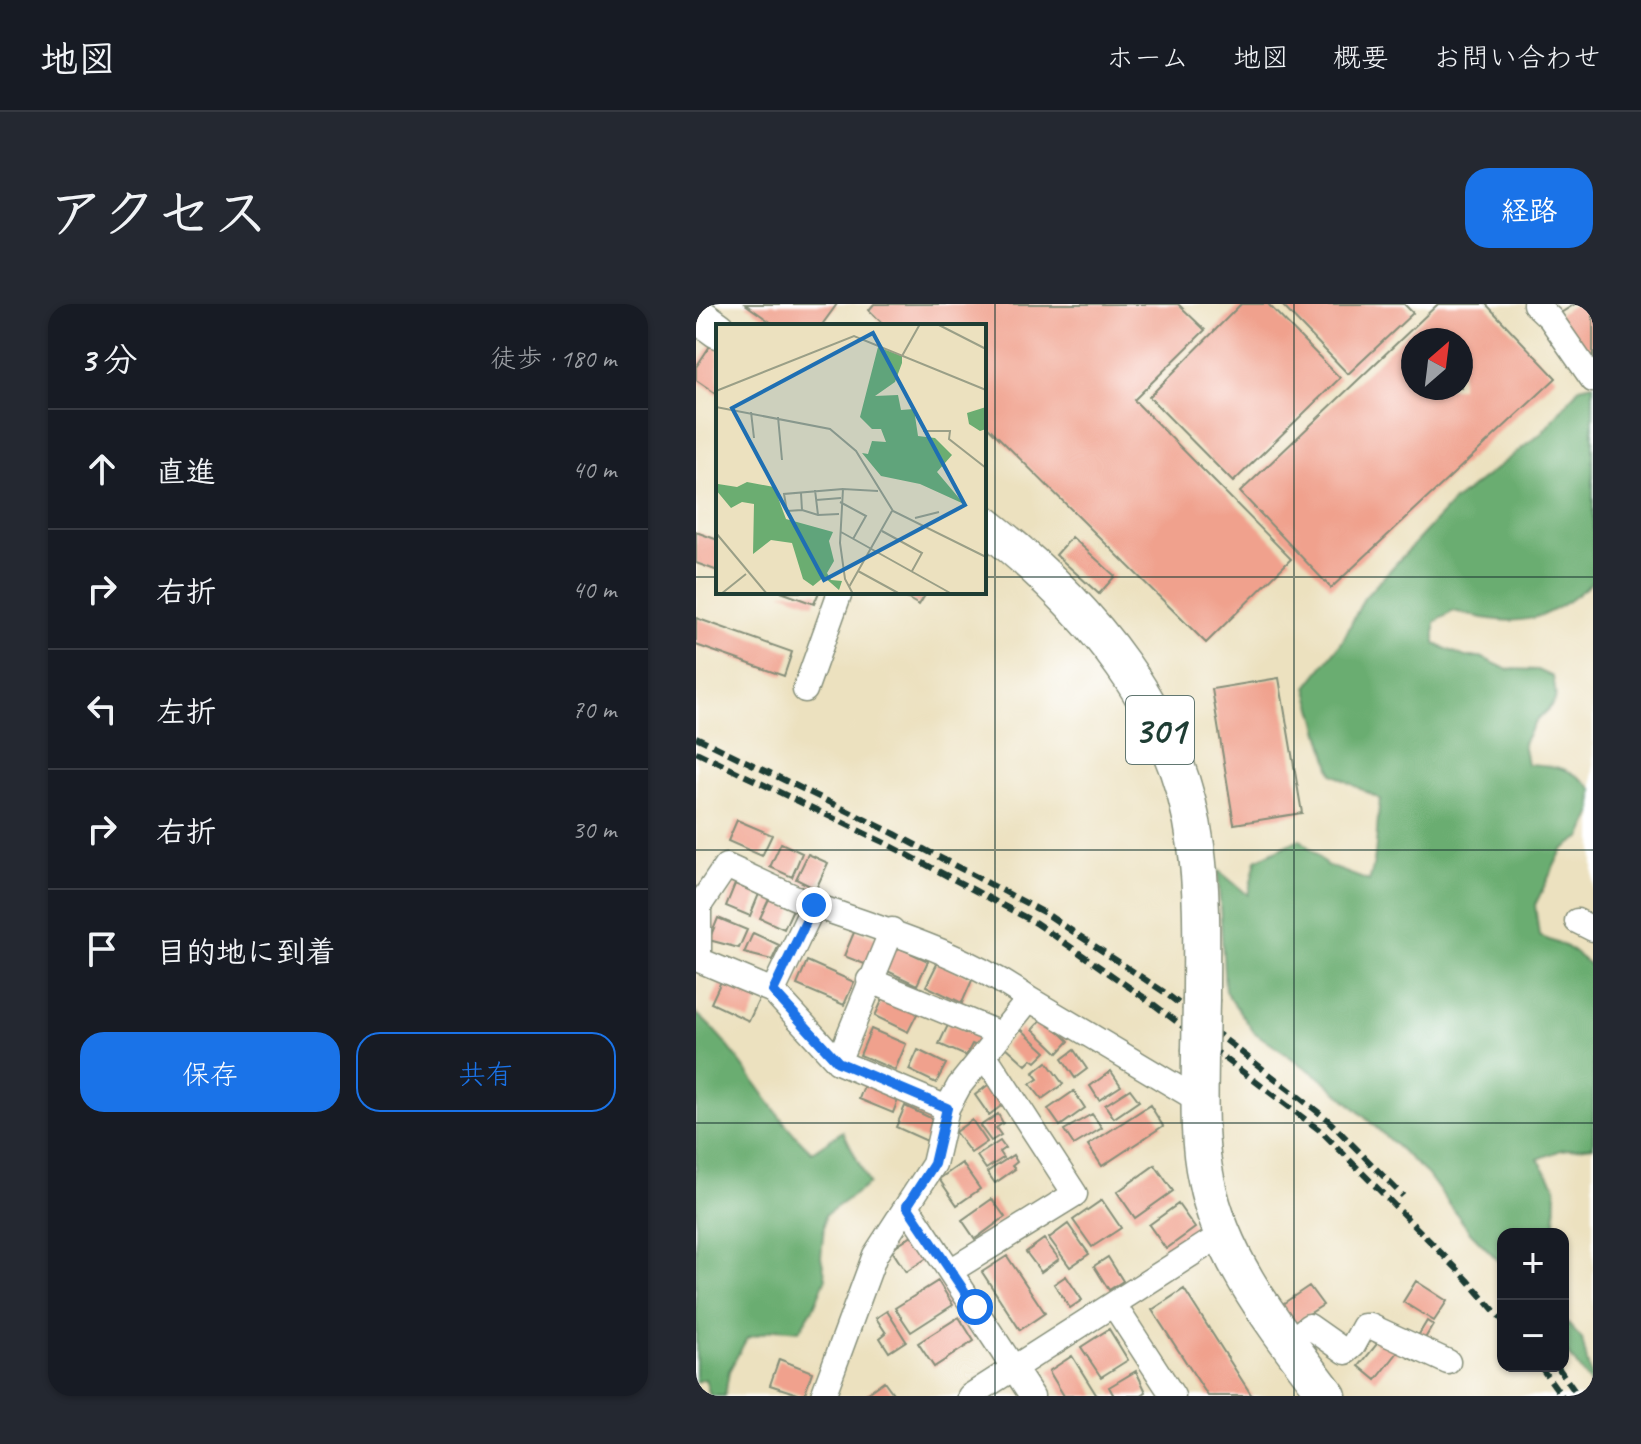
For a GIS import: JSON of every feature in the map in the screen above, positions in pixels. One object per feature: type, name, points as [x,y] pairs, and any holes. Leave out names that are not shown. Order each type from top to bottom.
[{"type":"highway","points":[[696,314],[716,329]]},
{"type":"highway","name":"301","points":[[986,526],[1055,583],[1097,627],[1143,694],[1163,736],[1184,790],[1196,844],[1201,919],[1200,1101],[1205,1178],[1221,1235],[1246,1281],[1328,1396]]},
{"type":"street","points":[[1535,304],[1550,318],[1593,380]]},
{"type":"street","points":[[805,690],[839,594]]},
{"type":"street","points":[[947,1108],[838,1062],[773,991],[699,960],[699,906],[726,866],[814,905],[892,930],[994,974],[1029,999],[1200,1101]]},
{"type":"street","points":[[773,991],[814,905]]},
{"type":"street","points":[[838,1062],[892,930]]},
{"type":"street","points":[[869,980],[1000,1034]]},
{"type":"street","points":[[823,1396],[859,1307],[875,1255],[934,1164],[947,1108],[984,1054],[1029,999]]},
{"type":"street","points":[[952,1270],[1075,1194],[984,1054]]},
{"type":"street","points":[[907,1206],[952,1270],[1032,1396]]},
{"type":"street","points":[[970,1396],[1015,1370],[1221,1235]]},
{"type":"street","points":[[1114,1305],[1173,1396]]},
{"type":"street","points":[[1288,1343],[1309,1326],[1346,1352],[1364,1326],[1370,1326],[1448,1362]]},
{"type":"green space","points":[[1593,384],[1593,581],[1560,606],[1529,619],[1495,620],[1454,611],[1435,622],[1435,644],[1465,657],[1481,657],[1506,669],[1538,670],[1553,677],[1554,702],[1535,723],[1523,743],[1527,764],[1563,769],[1578,776],[1593,789],[1592,814],[1582,837],[1562,850],[1535,905],[1539,936],[1567,947],[1593,967],[1593,1146],[1561,1150],[1538,1159],[1556,1187],[1555,1228],[1497,1228],[1497,1259],[1470,1232],[1427,1174],[1325,1081],[1254,1032],[1225,991],[1218,870],[1248,895],[1256,860],[1300,839],[1326,865],[1369,881],[1380,799],[1332,774],[1307,687],[1342,642],[1364,598],[1453,502],[1543,432],[1580,387]]},
{"type":"green space","points":[[696,1013],[728,1046],[782,1119],[812,1152],[843,1131],[869,1184],[825,1215],[821,1257],[826,1278],[814,1307],[799,1331],[776,1329],[747,1338],[729,1371],[725,1396],[710,1396],[705,1379],[696,1382]]},
{"type":"green space","points":[[1569,1325],[1582,1339],[1593,1388],[1569,1354]]},
{"type":"building","points":[[745,304],[837,304],[822,324],[773,324]]},
{"type":"building","points":[[874,304],[1178,304],[1205,330],[1134,400],[1291,559],[1206,643],[986,425],[986,324],[883,324],[869,310]]},
{"type":"building","points":[[1241,304],[1268,304],[1340,378],[1233,482],[1149,397]]},
{"type":"building","points":[[1281,304],[1404,304],[1413,313],[1348,374]]},
{"type":"building","points":[[1438,304],[1486,304],[1556,378],[1331,588],[1240,492],[1401,339],[1401,400],[1473,400],[1473,328],[1413,328]]},
{"type":"building","points":[[1575,304],[1593,304],[1593,372],[1556,316]]},
{"type":"building","points":[[712,343],[716,346],[716,394],[696,380],[696,367]]},
{"type":"building","points":[[696,532],[716,539],[716,570],[696,563]]},
{"type":"building","points":[[1072,537],[1115,576],[1099,594],[1056,555]]},
{"type":"building","points":[[786,594],[818,594],[814,604]]},
{"type":"building","points":[[900,594],[926,594],[919,605]]},
{"type":"building","points":[[696,618],[792,652],[784,676],[696,645]]},
{"type":"building","points":[[1279,678],[1302,813],[1234,824],[1212,689]]},
{"type":"building","points":[[737,820],[772,835],[762,856],[728,841]]},
{"type":"building","points":[[781,843],[802,853],[792,877],[770,867]]},
{"type":"building","points":[[808,854],[828,863],[816,889],[796,879]]},
{"type":"building","points":[[735,884],[759,894],[750,916],[726,906]]},
{"type":"building","points":[[769,899],[793,909],[784,929],[760,918]]},
{"type":"building","points":[[718,918],[747,930],[739,948],[709,940]]},
{"type":"building","points":[[855,930],[878,939],[867,965],[844,956]]},
{"type":"building","points":[[753,933],[779,945],[772,960],[744,953]]},
{"type":"building","points":[[891,944],[928,961],[917,985],[881,968]]},
{"type":"building","points":[[807,961],[854,982],[844,1005],[797,985]]},
{"type":"building","points":[[938,962],[973,978],[962,1003],[926,986]]},
{"type":"building","points":[[723,977],[761,995],[749,1021],[711,1003]]},
{"type":"building","points":[[886,992],[920,1008],[908,1032],[875,1016]]},
{"type":"building","points":[[1044,1017],[1069,1041],[1058,1053],[1033,1029]]},
{"type":"building","points":[[949,1023],[981,1038],[977,1046],[972,1044],[966,1056],[939,1044]]},
{"type":"building","points":[[871,1029],[906,1044],[895,1070],[860,1055]]},
{"type":"building","points":[[1021,1029],[1046,1052],[1036,1062],[1032,1059],[1026,1065],[1005,1046]]},
{"type":"building","points":[[918,1050],[946,1064],[936,1083],[909,1070]]},
{"type":"building","points":[[1074,1050],[1087,1069],[1075,1078],[1062,1059]]},
{"type":"building","points":[[1047,1062],[1063,1084],[1042,1099],[1030,1084],[1038,1079],[1033,1073]]},
{"type":"building","points":[[1111,1071],[1121,1086],[1099,1100],[1090,1086]]},
{"type":"building","points":[[992,1082],[1005,1103],[989,1115],[975,1095]]},
{"type":"building","points":[[865,1083],[899,1097],[893,1113],[859,1099]]},
{"type":"building","points":[[1130,1089],[1139,1101],[1114,1118],[1105,1105]]},
{"type":"building","points":[[1074,1091],[1085,1108],[1060,1126],[1048,1109]]},
{"type":"building","points":[[1150,1105],[1163,1126],[1102,1166],[1088,1145]]},
{"type":"building","points":[[905,1106],[937,1121],[927,1141],[896,1127]]},
{"type":"building","points":[[998,1114],[1003,1123],[996,1128],[1001,1135],[991,1141],[980,1126]]},
{"type":"building","points":[[1092,1114],[1102,1128],[1074,1145],[1064,1130]]},
{"type":"building","points":[[972,1120],[987,1142],[971,1153],[955,1132]]},
{"type":"building","points":[[1000,1141],[1005,1148],[999,1152],[1003,1158],[986,1169],[977,1156]]},
{"type":"building","points":[[1013,1155],[1017,1162],[1012,1166],[1015,1169],[995,1183],[987,1172]]},
{"type":"building","points":[[962,1163],[980,1189],[957,1205],[939,1179]]},
{"type":"building","points":[[1155,1165],[1173,1191],[1135,1218],[1117,1192]]},
{"type":"building","points":[[992,1199],[1005,1217],[975,1239],[962,1220]]},
{"type":"building","points":[[1102,1200],[1121,1228],[1092,1247],[1073,1220]]},
{"type":"building","points":[[1178,1204],[1195,1228],[1166,1249],[1149,1225]]},
{"type":"building","points":[[1068,1224],[1089,1254],[1070,1267],[1049,1238]]},
{"type":"building","points":[[915,1233],[930,1256],[906,1272],[891,1249]]},
{"type":"building","points":[[1044,1239],[1059,1259],[1041,1272],[1026,1252]]},
{"type":"building","points":[[1007,1256],[1045,1313],[1020,1330],[982,1272]]},
{"type":"building","points":[[1108,1257],[1123,1281],[1109,1290],[1094,1266]]},
{"type":"building","points":[[1066,1276],[1082,1300],[1070,1308],[1054,1284]]},
{"type":"building","points":[[938,1281],[953,1305],[911,1332],[895,1308]]},
{"type":"building","points":[[1416,1281],[1447,1301],[1434,1321],[1403,1302]]},
{"type":"building","points":[[1309,1286],[1323,1305],[1293,1324],[1281,1305]]},
{"type":"building","points":[[1184,1289],[1252,1396],[1208,1396],[1152,1310]]},
{"type":"building","points":[[887,1311],[906,1341],[889,1352],[880,1338],[886,1333],[876,1318]]},
{"type":"building","points":[[959,1317],[974,1341],[934,1367],[918,1343]]},
{"type":"building","points":[[1427,1321],[1433,1325],[1424,1340],[1418,1336]]},
{"type":"building","points":[[1109,1329],[1128,1360],[1101,1377],[1081,1347]]},
{"type":"building","points":[[1377,1336],[1398,1352],[1376,1380],[1359,1366],[1377,1344],[1373,1341]]},
{"type":"building","points":[[1072,1356],[1097,1396],[1064,1396],[1049,1371]]},
{"type":"building","points":[[779,1359],[812,1372],[804,1396],[770,1385]]},
{"type":"building","points":[[1136,1371],[1146,1392],[1140,1396],[1114,1396],[1109,1387]]},
{"type":"building","points":[[884,1381],[895,1396],[867,1396],[866,1394]]},
{"type":"railway","points":[[696,737],[895,834],[1045,913],[1164,992],[1327,1119],[1403,1196]]},
{"type":"railway","points":[[696,752],[889,845],[1036,923],[1152,1003],[1322,1132],[1468,1280],[1497,1314]]},
{"type":"railway","points":[[1544,1372],[1562,1396]]},
{"type":"railway","points":[[1561,1372],[1578,1396]]},
{"type":"route","points":[[814,905],[773,991],[838,1062],[947,1108],[934,1164],[907,1206],[975,1307]]}]
